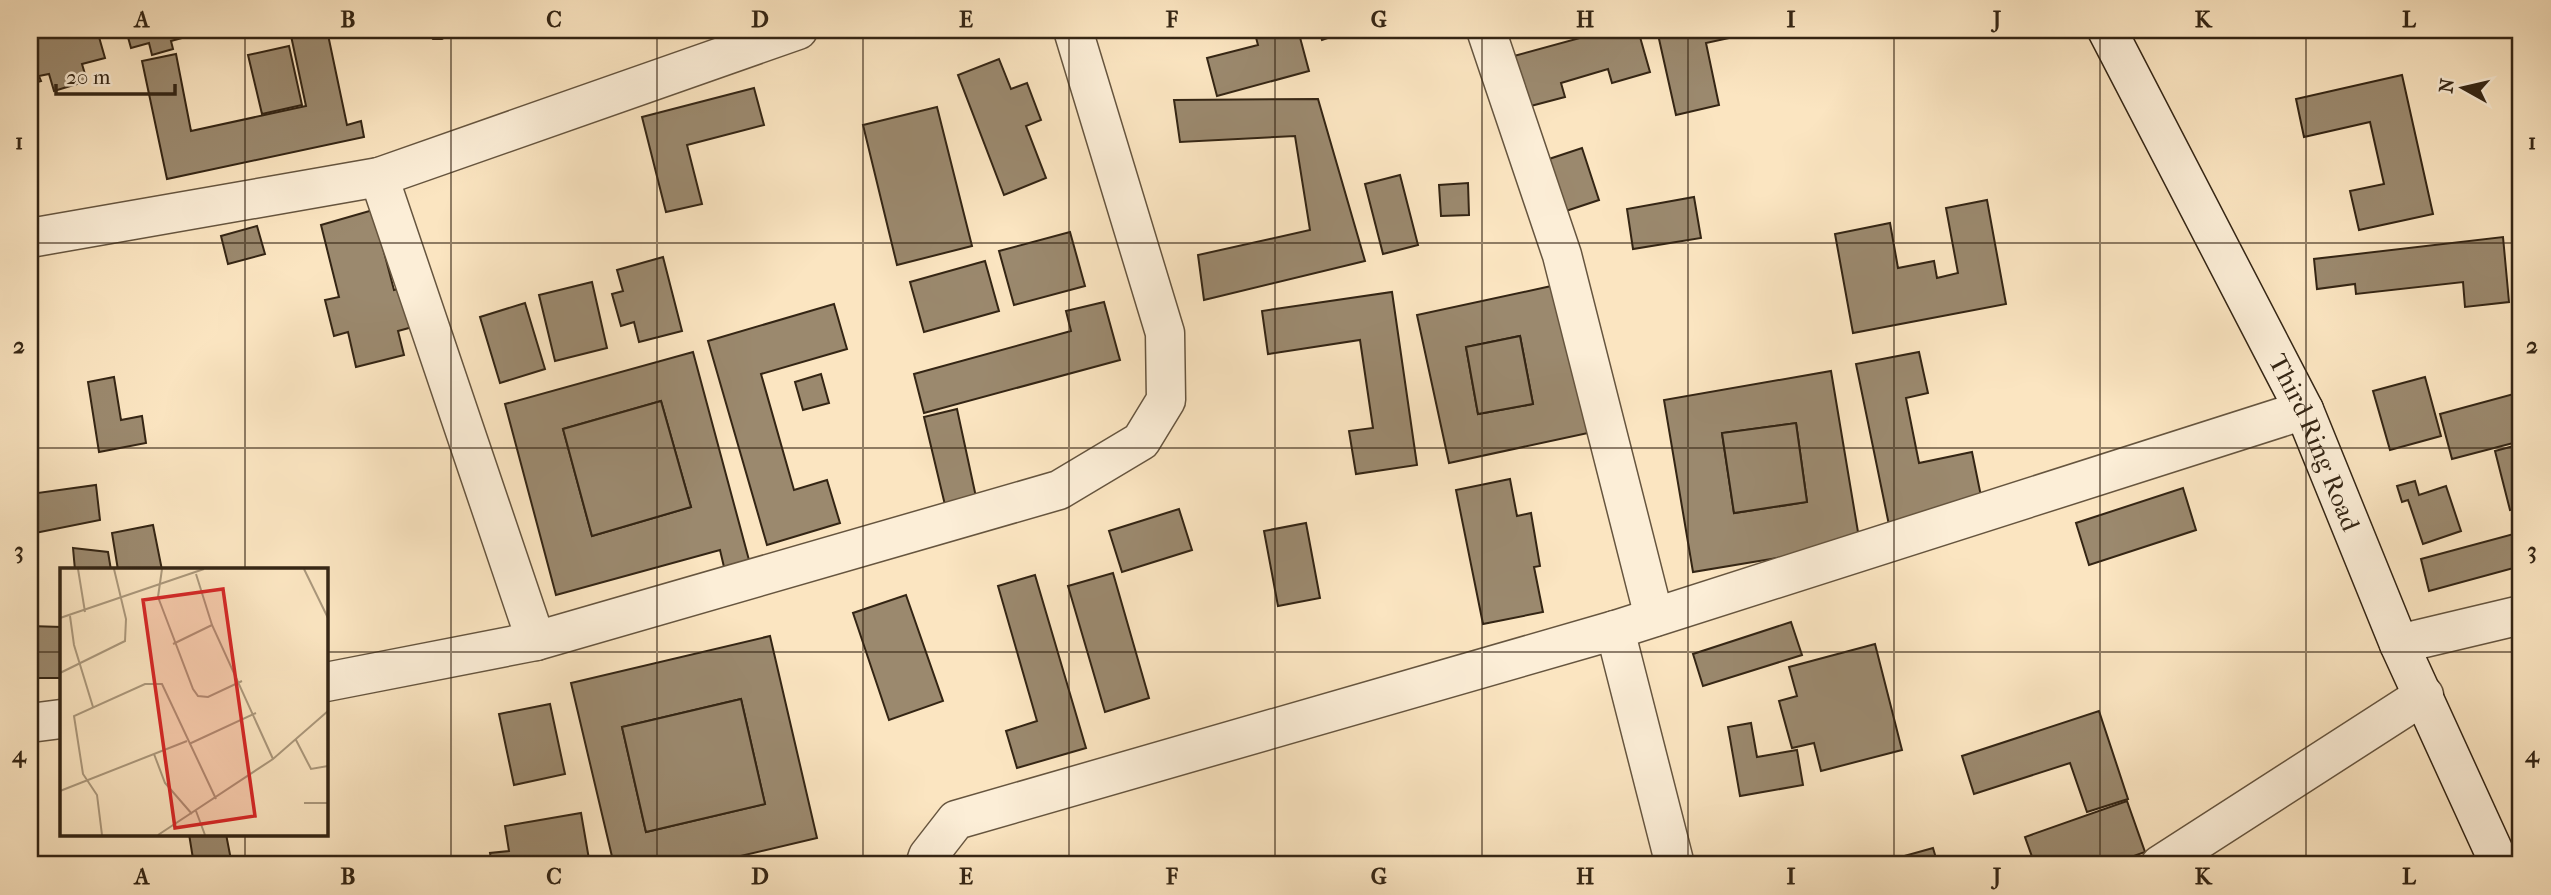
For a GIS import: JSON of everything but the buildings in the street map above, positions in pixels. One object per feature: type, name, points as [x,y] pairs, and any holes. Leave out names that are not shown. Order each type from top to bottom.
[{"type":"street","points":[[30,238],[379,177],[798,30]]},
{"type":"street","points":[[327,682],[536,641],[1059,490],[1141,441],[1166,400],[1164,332],[1073,30]]},
{"type":"street","points":[[1486,30],[1562,255],[1654,617]]},
{"type":"street","name":"Third Ring Road","points":[[2107,30],[2304,410],[2399,645],[2500,865]]},
{"type":"street","points":[[379,177],[536,641]]},
{"type":"street","points":[[925,865],[928,856],[956,820],[1615,630],[2304,410]]},
{"type":"street","points":[[2399,645],[2521,615]]},
{"type":"street","points":[[1615,630],[1675,865]]},
{"type":"street","points":[[2160,865],[2424,695]]},
{"type":"street","points":[[30,723],[60,719]]}]
